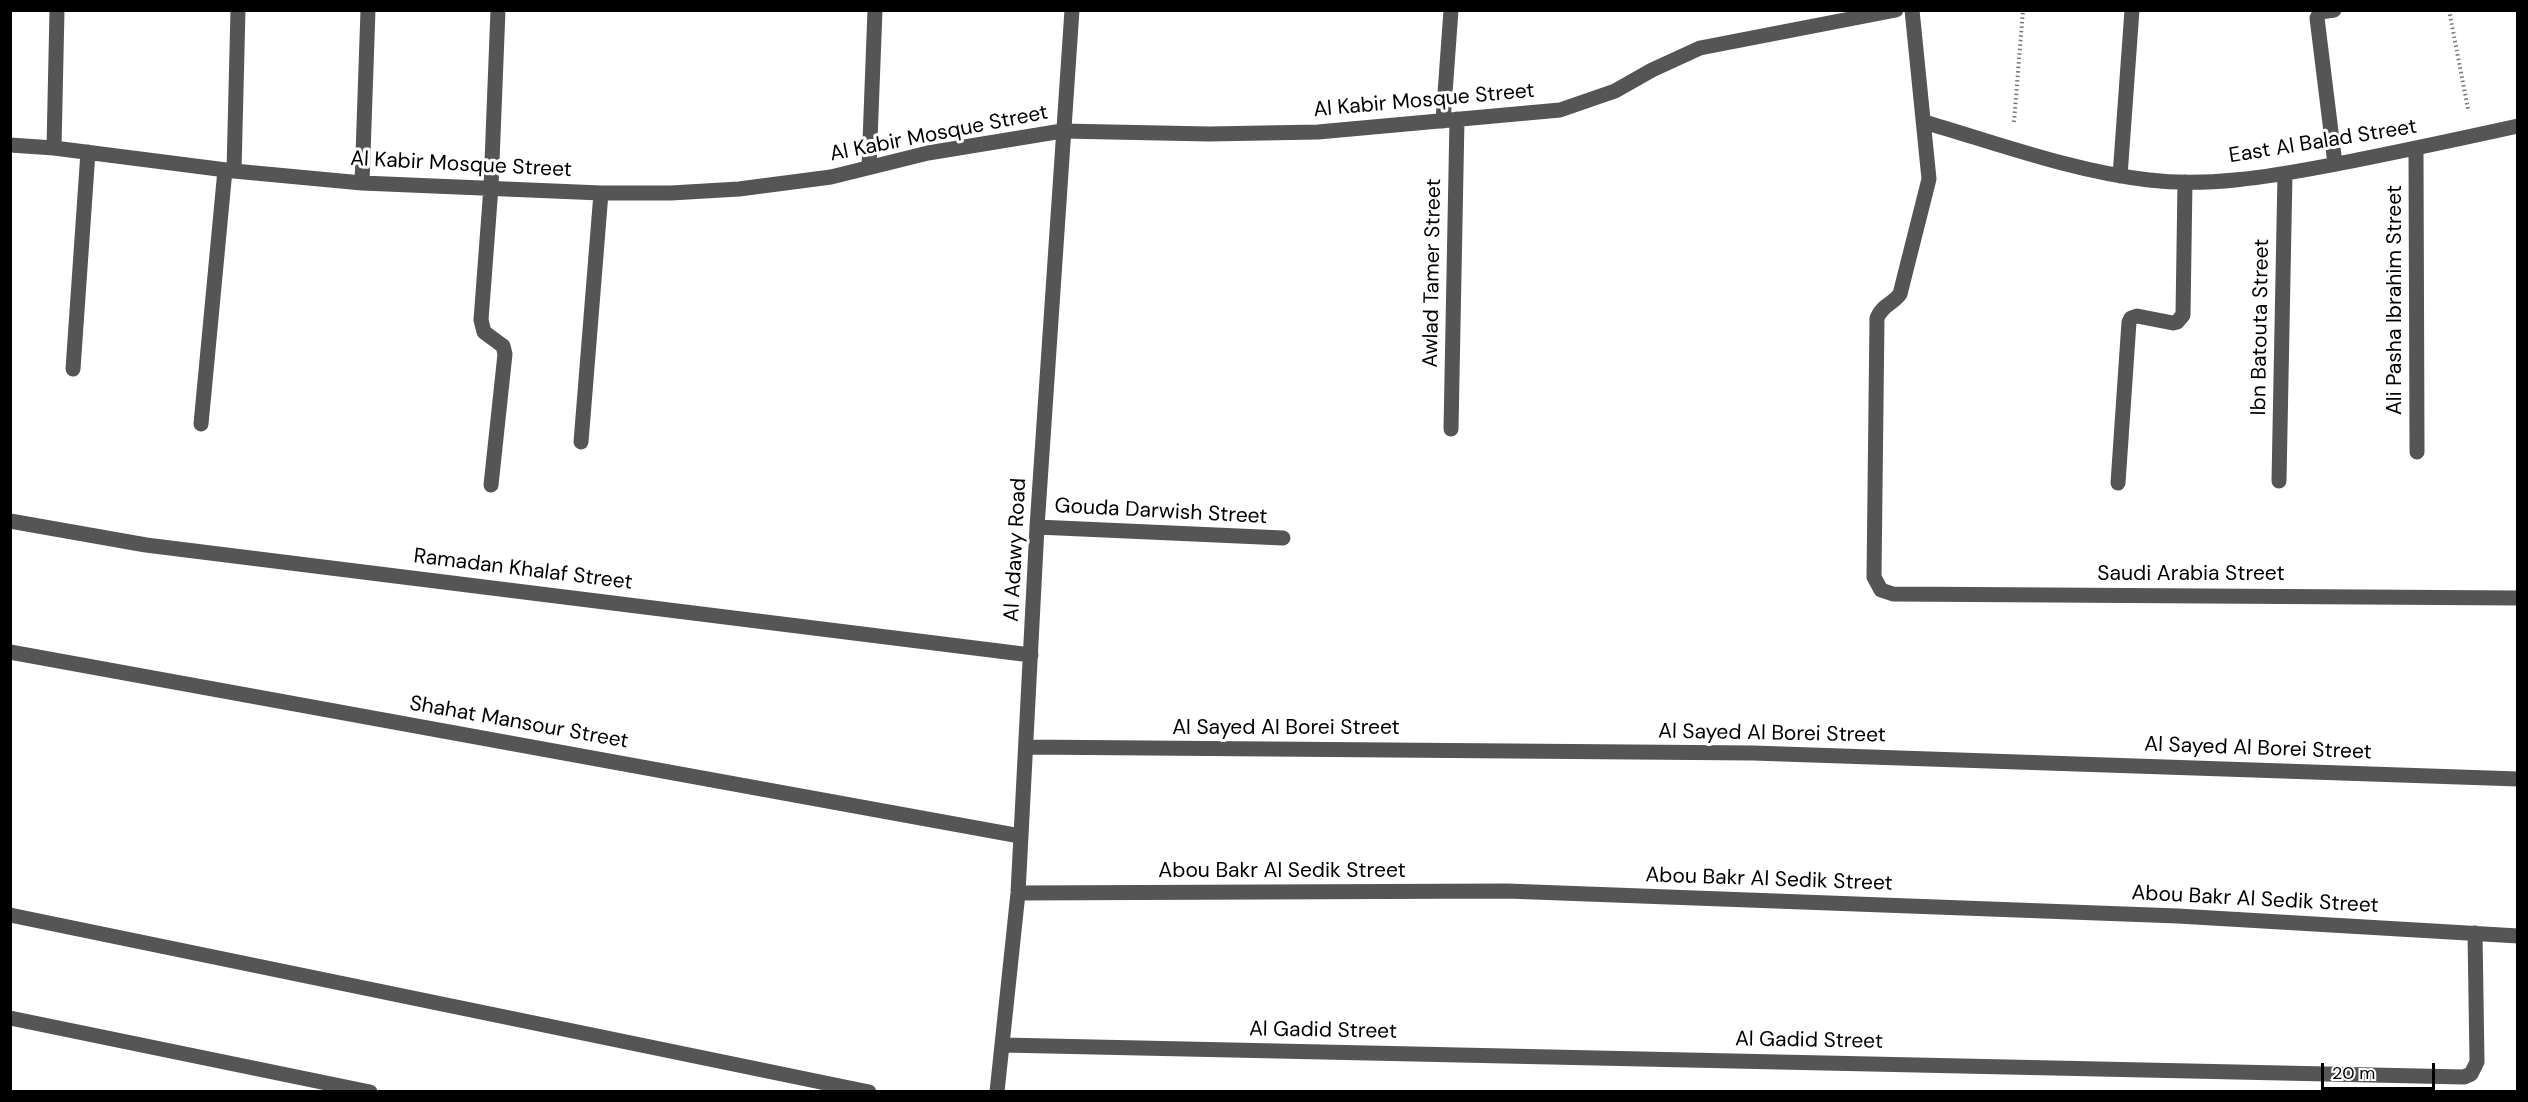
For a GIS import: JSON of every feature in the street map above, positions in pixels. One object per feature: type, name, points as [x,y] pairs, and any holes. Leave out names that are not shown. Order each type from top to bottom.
[{"type":"street","points":[[54,148],[57,10]]},
{"type":"street","points":[[201,424],[229,171],[238,10]]},
{"type":"street","points":[[362,183],[368,10]]},
{"type":"street","points":[[491,485],[504,354],[503,346],[484,332],[481,320],[491,187],[498,10]]},
{"type":"street","points":[[869,167],[875,10]]},
{"type":"street","name":"Al Adawy Road","points":[[997,1092],[1018,893],[1037,527],[1062,130],[1072,10]]},
{"type":"street","name":"Awlad Tamer Street","points":[[1450,429],[1451,10]]},
{"type":"street","name":"Al Kabir Mosque Street","points":[[10,145],[88,152],[229,171],[362,183],[601,193],[671,193],[788,184],[831,177],[980,143],[1062,130],[1268,134],[1560,110],[1615,91],[1652,70],[1700,48],[1896,10]]},
{"type":"street","points":[[1912,10],[1924,122]]},
{"type":"street","points":[[2120,176],[2132,10]]},
{"type":"street","points":[[2334,10],[2320,12],[2317,18],[2335,165]]},
{"type":"street","name":"East Al Balad Street","points":[[1924,122],[2120,176],[2185,182],[2285,174],[2416,149],[2517,126]]},
{"type":"street","name":"Saudi Arabia Street","points":[[1924,122],[1929,167],[1928,189],[1900,294],[1881,309],[1877,318],[1874,577],[1881,590],[1893,594],[2517,598]]},
{"type":"street","name":"Ali Pasha Ibrahim Street","points":[[2416,149],[2417,452]]},
{"type":"street","points":[[74,369],[88,152]]},
{"type":"street","name":"Ibn Batouta Street","points":[[2279,481],[2285,174]]},
{"type":"street","points":[[2118,483],[2129,322],[2131,318],[2137,316],[2173,323],[2183,315],[2185,182]]},
{"type":"street","points":[[581,441],[601,193]]},
{"type":"street","name":"Ramadan Khalaf Street","points":[[10,521],[146,545],[1031,655]]},
{"type":"street","name":"Gouda Darwish Street","points":[[1037,527],[1283,538]]},
{"type":"street","name":"Shahat Mansour Street","points":[[10,652],[1020,836]]},
{"type":"street","name":"Al Sayed Al Borei Street","points":[[1026,747],[1753,753],[2517,779]]},
{"type":"street","name":"Abou Bakr Al Sedik Street","points":[[1018,893],[1507,891],[2178,916],[2517,936]]},
{"type":"street","points":[[10,915],[869,1092]]},
{"type":"street","name":"Al Gadid Street","points":[[1003,1045],[2464,1077],[2471,1074],[2477,1062],[2475,933]]},
{"type":"street","points":[[10,1018],[370,1092]]},
{"type":"path","points":[[2012,147],[2023,10]]},
{"type":"path","points":[[2449,10],[2473,136]]}]
